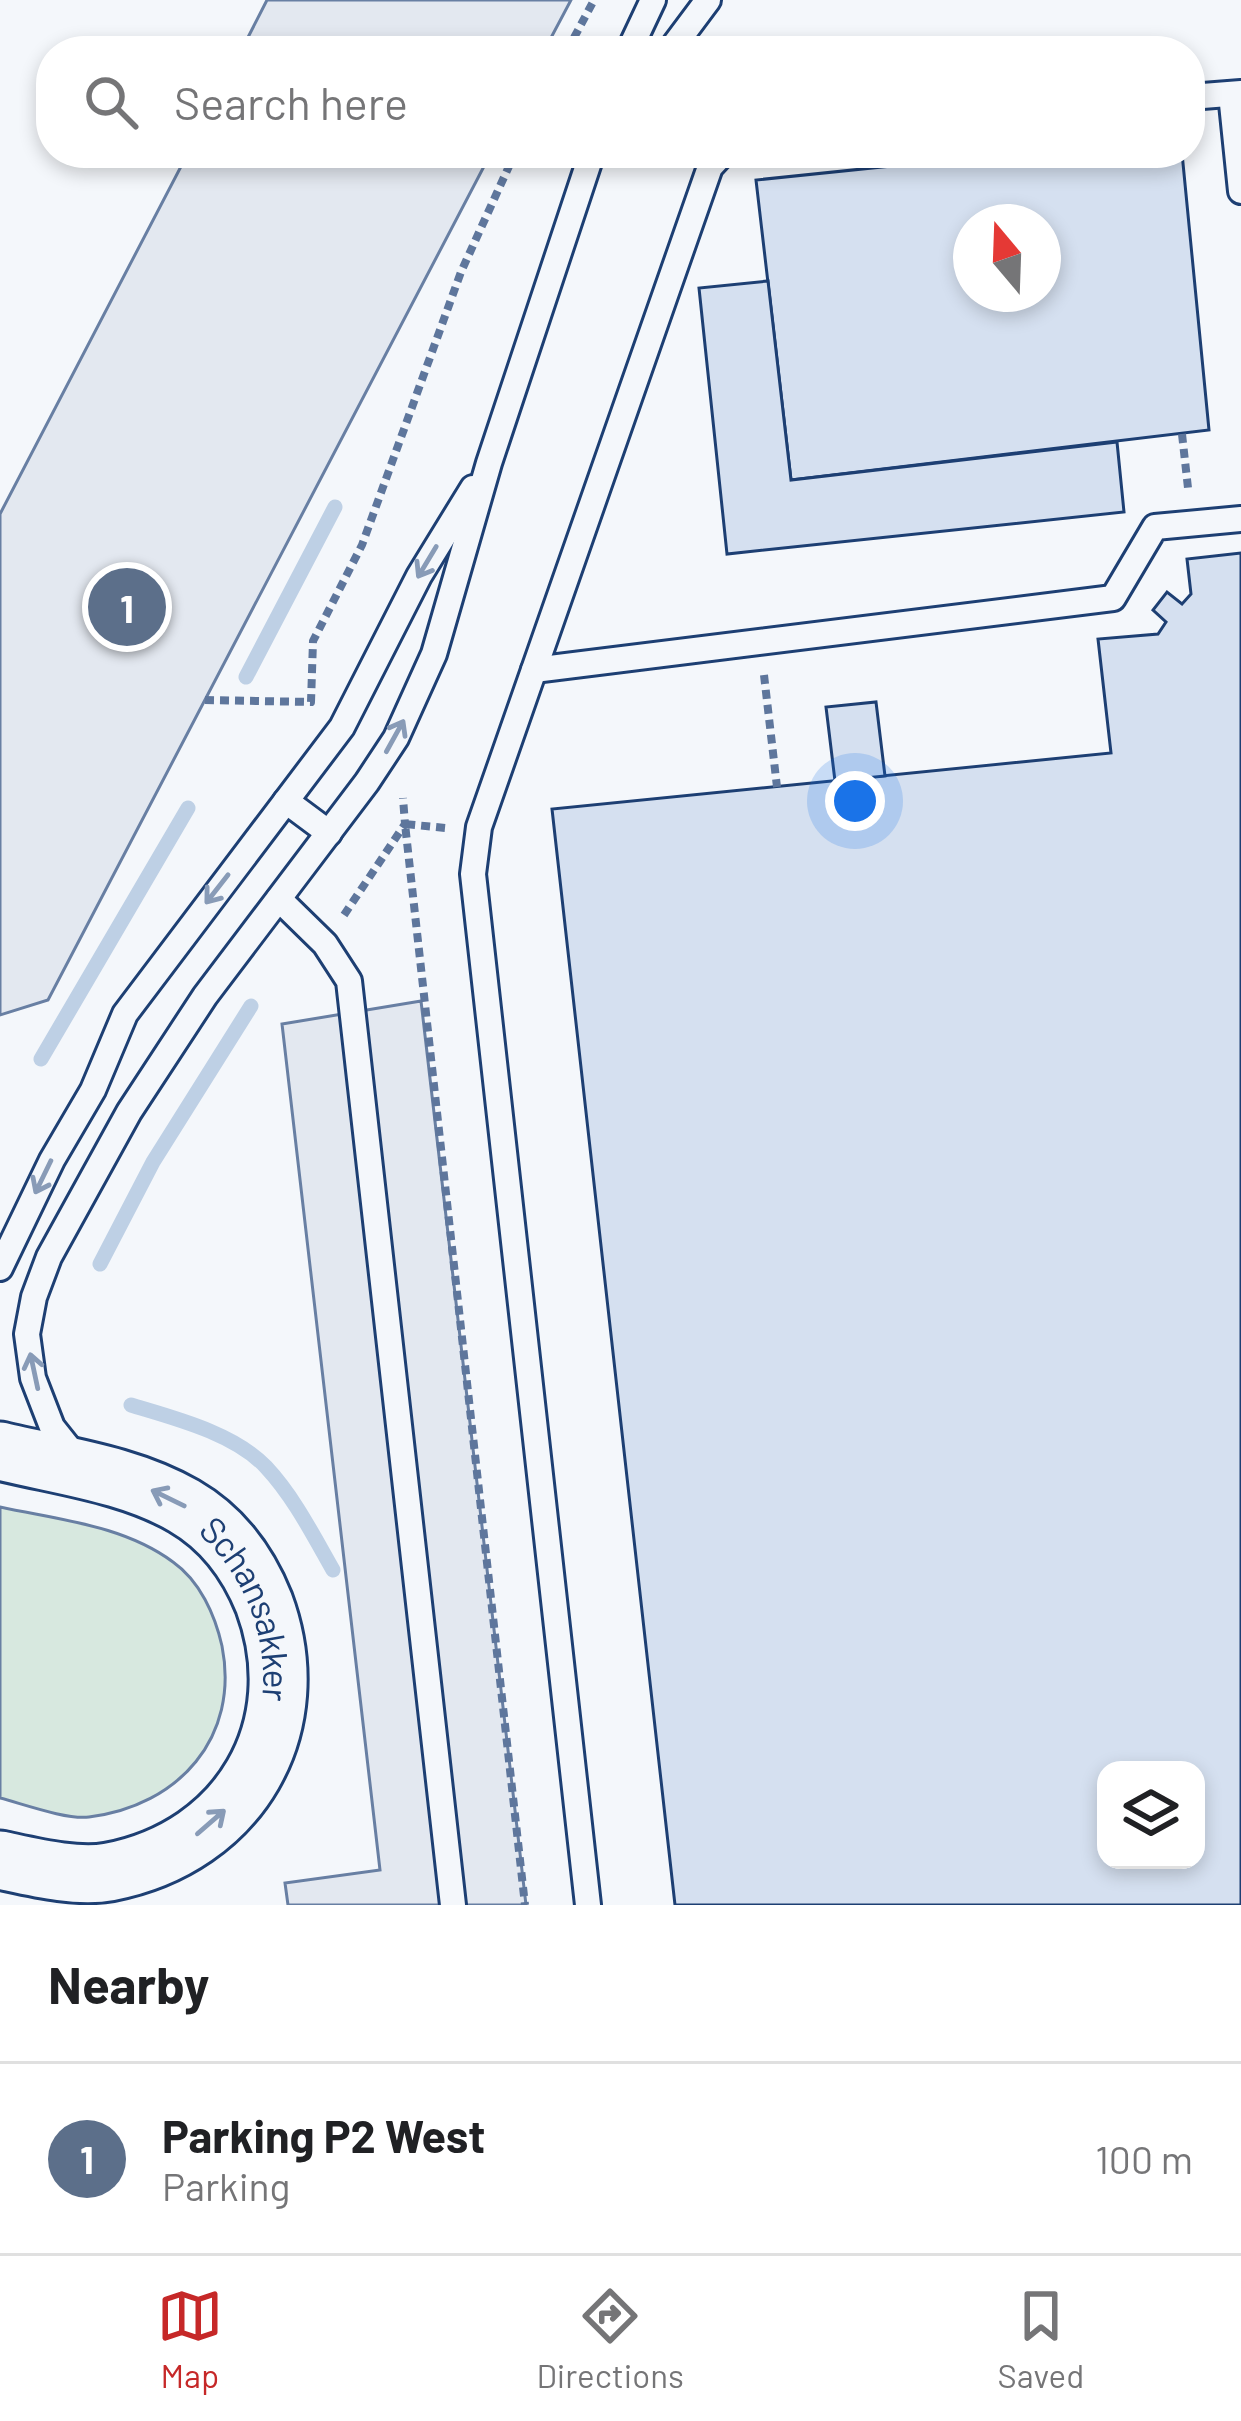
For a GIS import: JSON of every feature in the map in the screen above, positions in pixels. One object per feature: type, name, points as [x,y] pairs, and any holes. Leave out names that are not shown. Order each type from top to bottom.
[{"type":"street","name":"Schansakker","points":[[0,1451],[139,1484],[170,1499],[228,1540],[254,1578],[276,1635],[281,1678],[274,1731],[247,1784],[211,1826],[168,1851],[107,1873],[0,1860]]},
{"type":"lane","points":[[636,36],[653,0]]},
{"type":"lane","points":[[681,36],[708,0]]},
{"type":"lane","points":[[1205,96],[1236,93],[1241,191]]},
{"type":"lane","points":[[88,1472],[52,1426],[33,1378],[27,1334],[49,1256],[129,1112],[205,996],[396,738],[434,654],[488,463],[587,168]]},
{"type":"lane","points":[[588,1905],[473,874],[479,827],[710,168]]},
{"type":"lane","points":[[0,1268],[52,1160],[93,1090],[125,1014],[342,727],[418,576],[488,463]]},
{"type":"lane","points":[[534,670],[1113,598],[1155,527],[1241,518]]},
{"type":"lane","points":[[286,801],[329,832]]},
{"type":"lane","points":[[279,899],[325,944],[349,981],[352,998],[454,1905]]},
{"type":"path","points":[[575,36],[594,0]]},
{"type":"path","points":[[205,700],[311,702],[313,641],[362,545],[461,272],[507,168]]},
{"type":"path","points":[[1182,434],[1190,508]]},
{"type":"path","points":[[763,666],[777,787]]},
{"type":"path","points":[[402,788],[525,1905]]},
{"type":"path","points":[[405,824],[446,828]]},
{"type":"path","points":[[337,926],[405,824]]},
{"type":"shaded area","points":[[267,0],[571,0],[552,36],[249,36]]},
{"type":"shaded area","points":[[180,168],[483,168],[48,1000],[0,1015],[0,514]]},
{"type":"shaded area","points":[[421,1001],[526,1905],[288,1905],[285,1883],[380,1870],[282,1024]]},
{"type":"shaded area","points":[[0,1507],[90,1525],[133,1540],[183,1570],[205,1600],[222,1646],[221,1710],[196,1762],[150,1798],[121,1810],[80,1817],[0,1798]]},
{"type":"building","points":[[872,168],[1183,168],[1209,430],[791,480],[756,180]]},
{"type":"building","points":[[768,281],[791,480],[1117,442],[1124,512],[727,554],[699,288]]},
{"type":"building","points":[[1241,553],[1241,1905],[675,1905],[552,809],[1111,753],[1098,639],[1158,634],[1166,622],[1153,610],[1167,592],[1182,604],[1191,594],[1187,559]]},
{"type":"building","points":[[876,702],[885,776],[835,781],[826,707]]},
{"type":"waterway","points":[[246,677],[335,507]]},
{"type":"waterway","points":[[41,1059],[188,808]]},
{"type":"waterway","points":[[100,1264],[153,1162],[251,1006]]},
{"type":"waterway","points":[[131,1405],[203,1428],[253,1455],[285,1491],[333,1570]]},
{"type":"place","name":"Parking P2 West","points":[[127,607]]}]
